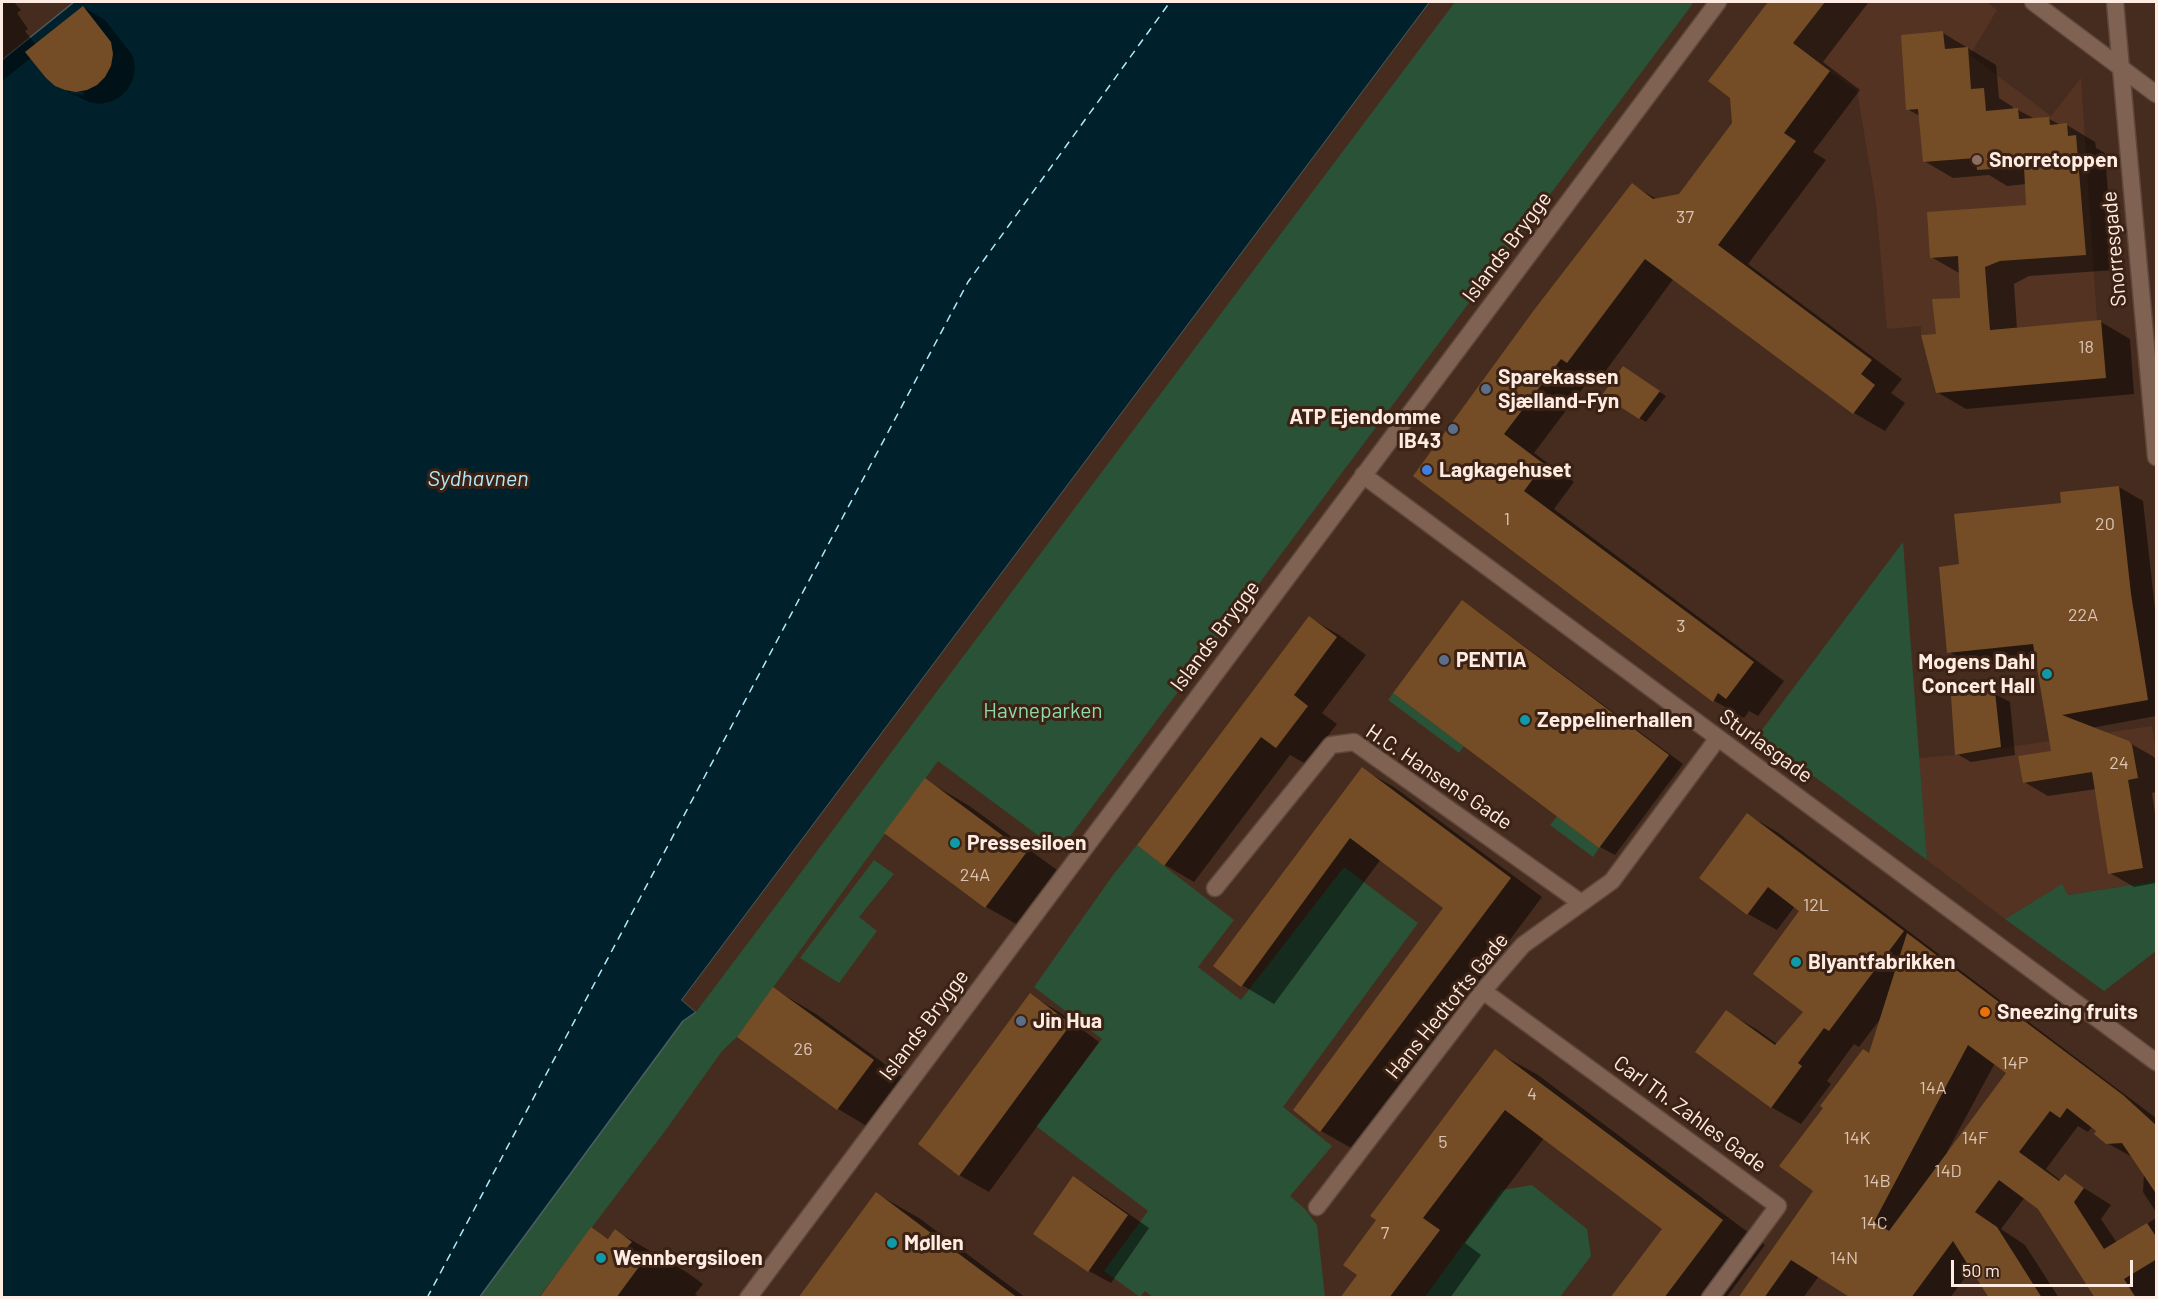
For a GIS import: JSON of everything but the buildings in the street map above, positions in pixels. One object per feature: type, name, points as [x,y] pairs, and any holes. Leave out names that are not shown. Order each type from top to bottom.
[{"type":"street","name":"Islands Brygge","points":[[748,1298],[1718,2]]},
{"type":"street","points":[[2034,2],[2157,94]]},
{"type":"street","name":"Snorresgade","points":[[2115,2],[2157,457]]},
{"type":"street","name":"Sturlasgade","points":[[1363,475],[2157,1062]]},
{"type":"street","name":"Hans Hedtofts Gade","points":[[1317,1207],[1483,991],[1523,945],[1612,881],[1718,738]]},
{"type":"street","name":"H.C. Hansens Gade","points":[[1215,888],[1331,745],[1354,742],[1580,902]]},
{"type":"street","name":"Carl Th. Zahles Gade","points":[[1483,991],[1778,1206],[1710,1298]]},
{"type":"shaded area","name":"Snorretoppen","points":[[1768,2],[1986,2],[1997,10],[1970,55],[2051,116],[2081,78],[2097,321],[1921,335],[1921,326],[1887,329],[1876,203],[1857,91],[1755,19]]},
{"type":"shaded area","points":[[2152,726],[2156,754],[2156,881],[2067,895],[2061,885],[2005,919],[1927,860],[1919,758],[1955,755]]},
{"type":"green space","name":"Havneparken","points":[[1455,2],[1694,2],[1059,851],[938,761],[737,1037],[722,1051],[668,1127],[539,1297],[479,1298],[683,1021],[696,1012]]},
{"type":"green space","points":[[1903,542],[1927,860],[1758,735]]},
{"type":"green space","points":[[1393,693],[1464,746],[1459,753],[1388,700]]},
{"type":"green space","points":[[1557,816],[1599,848],[1593,857],[1550,825]]},
{"type":"green space","points":[[1137,845],[1234,920],[1198,967],[1241,1000],[1344,867],[1418,923],[1283,1107],[1332,1146],[1290,1196],[1305,1209],[1317,1225],[1325,1297],[1154,1298],[1145,1291],[1140,1297],[1104,1271],[1148,1211],[1036,1126],[1102,1039],[1034,987],[1113,875]]},
{"type":"green space","points":[[874,860],[894,874],[859,917],[877,931],[839,983],[800,958]]},
{"type":"green space","points":[[2156,881],[2156,951],[2104,991],[2005,919],[2062,884],[2068,895]]},
{"type":"green space","points":[[1532,1185],[1587,1229],[1591,1256],[1560,1297],[1425,1297],[1502,1190]]},
{"type":"water","name":"Sydhavnen","points":[[74,2],[1430,2],[682,1000],[696,1012],[683,1021],[479,1298],[2,1297],[2,60]]},
{"type":"pier","points":[[1430,2],[1433,2],[686,1000],[698,1010],[696,1012],[682,1000]]},
{"type":"ferry route","points":[[427,1298],[968,282],[1170,2]]},
{"type":"place","name":"Snorretoppen","points":[[1977,160]]},
{"type":"place","name":"Sparekassen Sjælland-Fyn","points":[[1486,389]]},
{"type":"place","name":"ATP Ejendomme IB43","points":[[1453,429]]},
{"type":"place","name":"Lagkagehuset","points":[[1427,470]]},
{"type":"place","name":"PENTIA","points":[[1444,660]]},
{"type":"place","name":"Mogens Dahl Concert Hall","points":[[2047,674]]},
{"type":"place","name":"Zeppelinerhallen","points":[[1525,720]]},
{"type":"place","name":"Pressesiloen","points":[[955,843]]},
{"type":"place","name":"Blyantfabrikken","points":[[1796,962]]},
{"type":"place","name":"Sneezing fruits","points":[[1985,1012]]},
{"type":"place","name":"Jin Hua","points":[[1021,1021]]},
{"type":"place","name":"Møllen","points":[[892,1243]]},
{"type":"place","name":"Wennbergsiloen","points":[[601,1258]]}]
